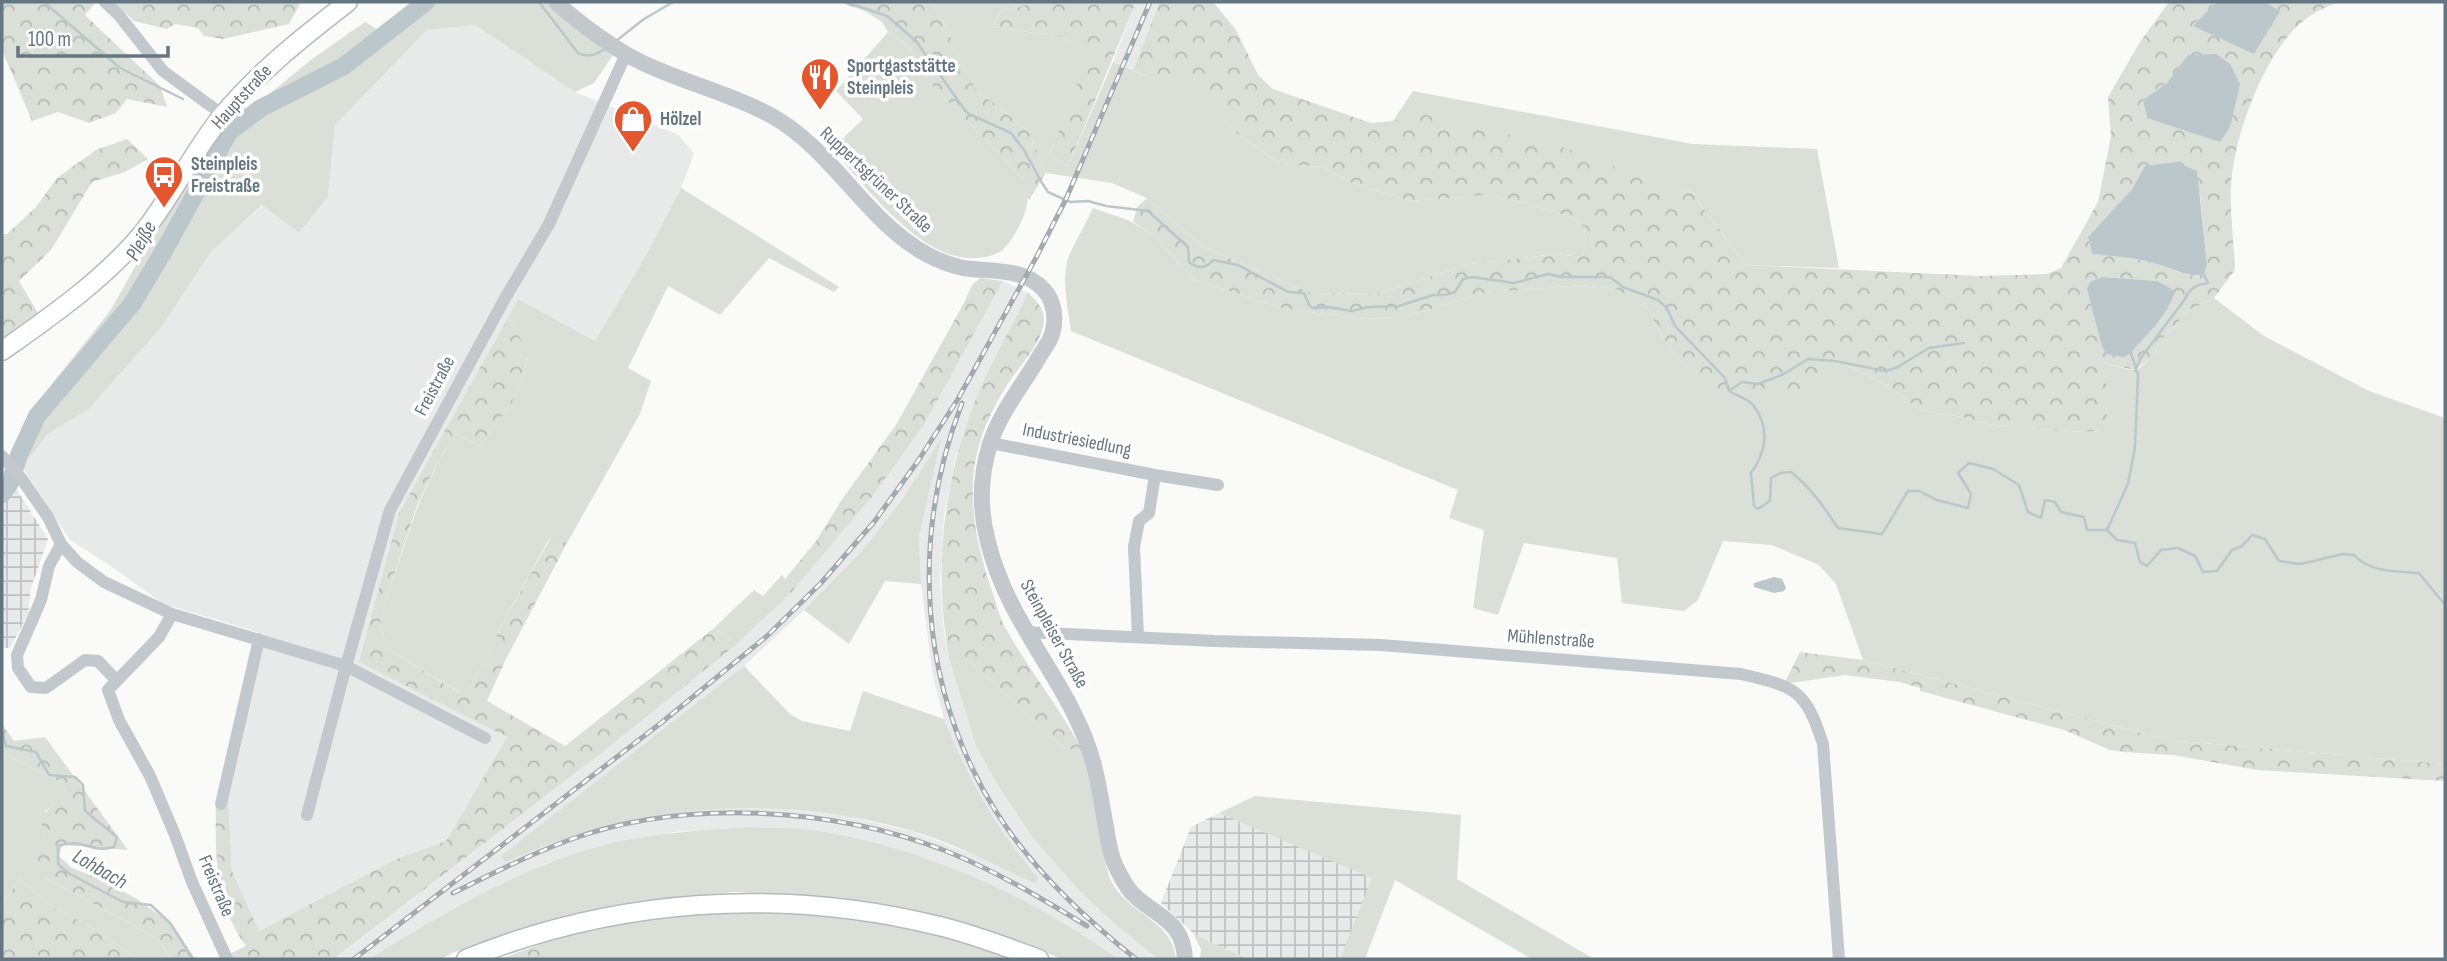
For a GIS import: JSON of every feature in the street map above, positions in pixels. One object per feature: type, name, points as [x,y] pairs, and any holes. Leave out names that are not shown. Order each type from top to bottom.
[{"type":"main road","name":"Hauptstraße","points":[[2,351],[98,278],[141,235],[223,115],[269,66],[348,2]]},
{"type":"main road","points":[[466,959],[540,933],[620,914],[743,902],[811,904],[903,917],[966,934],[1039,959]]},
{"type":"street","points":[[104,2],[118,14],[163,71],[223,115]]},
{"type":"street","name":"Ruppertsgrüner Straße","points":[[556,2],[617,48],[642,63],[772,117],[793,131],[904,240],[924,253],[958,267],[1008,272],[1033,280]]},
{"type":"street","name":"Freistraße","points":[[307,815],[390,510],[504,300],[549,224],[617,48]]},
{"type":"street","name":"Steinpleiser Straße","points":[[1033,280],[1049,296],[1053,305],[1052,334],[1007,407],[991,443],[981,490],[983,523],[992,560],[1007,598],[1074,712],[1087,742],[1097,778],[1112,859],[1133,895],[1165,918],[1178,932],[1185,959]]},
{"type":"street","name":"Industriesiedlung","points":[[991,443],[1218,485]]},
{"type":"street","points":[[4,459],[48,517],[61,544],[77,562],[104,582],[172,614],[346,666],[485,737]]},
{"type":"street","points":[[1138,636],[1134,547],[1139,522],[1149,513],[1155,475]]},
{"type":"street","points":[[61,544],[49,566],[41,600],[17,655],[18,668],[31,687],[46,688],[85,660],[98,662],[116,680],[159,637],[172,614]]},
{"type":"street","name":"Mühlenstraße","points":[[1025,632],[1388,646],[1741,674],[1783,684],[1801,697],[1814,715],[1822,744],[1839,959]]},
{"type":"street","points":[[221,804],[259,639]]},
{"type":"street","name":"Freistraße","points":[[116,680],[108,691],[119,720],[150,776],[192,882],[227,959]]},
{"type":"shaded area","points":[[1136,2],[1160,2],[1133,70],[1113,62]]},
{"type":"shaded area","points":[[2216,2],[2266,2],[2280,11],[2254,54],[2193,26]]},
{"type":"shaded area","points":[[475,25],[575,92],[679,135],[694,154],[681,188],[644,259],[595,341],[518,299],[399,513],[360,662],[507,737],[446,841],[396,859],[259,931],[232,871],[228,797],[264,634],[164,604],[70,540],[22,467],[48,434],[89,409],[163,325],[211,252],[263,205],[299,233],[328,197],[335,125],[427,30]]},
{"type":"shaded area","points":[[2216,54],[2230,64],[2240,84],[2230,127],[2220,142],[2147,118],[2143,100],[2168,82],[2188,55]]},
{"type":"shaded area","points":[[2176,162],[2197,171],[2207,264],[2204,275],[2186,274],[2125,257],[2092,254],[2088,237],[2132,189],[2145,166]]},
{"type":"shaded area","points":[[2103,277],[2157,281],[2175,291],[2156,324],[2131,353],[2124,357],[2106,354],[2087,289],[2090,282]]},
{"type":"shaded area","points":[[1003,281],[1028,293],[975,402],[956,457],[944,514],[940,582],[944,632],[950,662],[976,746],[997,784],[1032,837],[1116,925],[1158,959],[1118,959],[992,886],[940,863],[876,843],[808,830],[746,827],[674,832],[611,844],[543,865],[416,931],[369,959],[335,959],[604,751],[737,644],[790,594],[875,493],[924,425]],"holes":[[[940,442],[919,537],[921,584],[933,677],[944,719],[983,805],[1038,878],[1035,884],[979,857],[914,832],[846,816],[777,808],[721,808],[629,820],[569,837],[505,862],[502,856],[744,666],[804,610],[862,551],[904,497]]]},
{"type":"shaded area","points":[[5,471],[48,539],[31,588],[28,614],[10,648],[2,648],[2,475]]},
{"type":"shaded area","points":[[1774,577],[1782,579],[1786,588],[1784,591],[1774,593],[1754,587],[1754,583]]},
{"type":"shaded area","points":[[1219,813],[1373,878],[1340,959],[1248,959],[1194,934],[1161,903],[1191,827]]},
{"type":"green space","points":[[2,2],[96,2],[85,15],[160,86],[167,107],[127,99],[116,113],[89,123],[58,112],[32,121],[2,50]]},
{"type":"green space","points":[[114,2],[301,2],[289,24],[223,39],[204,36],[198,28],[175,24],[167,29],[134,21]]},
{"type":"green space","points":[[425,2],[547,2],[562,16],[615,52],[594,83],[575,92],[475,25],[427,30],[335,125],[328,197],[299,233],[262,205],[211,252],[163,325],[89,409],[48,434],[22,467],[12,456],[51,385],[110,311],[148,244],[203,160],[230,126],[312,59],[365,22],[382,32]]},
{"type":"green space","points":[[839,2],[931,2],[975,88],[1029,132],[1046,173],[1029,200],[1025,180],[931,84],[908,46],[888,32],[882,22],[865,11]]},
{"type":"green space","points":[[931,2],[1039,2],[1001,11],[993,27],[1062,37],[1090,52],[1049,155],[1068,166],[1113,62],[1151,78],[1183,71],[1238,134],[1280,164],[1323,167],[1352,183],[1411,201],[1485,195],[1517,201],[1575,218],[1584,228],[1586,245],[1582,257],[1555,254],[1470,264],[1376,294],[1311,293],[1203,247],[1147,198],[1112,183],[1046,173],[1029,132],[975,88]]},
{"type":"green space","points":[[1039,2],[1136,2],[1068,166],[1049,155],[1089,52],[1062,37],[993,27],[1001,11]]},
{"type":"green space","points":[[1160,2],[1213,2],[1236,30],[1258,75],[1273,89],[1371,123],[1393,121],[1418,113],[1565,148],[1656,183],[1691,192],[1746,265],[1981,276],[2047,274],[2061,268],[2098,202],[2111,136],[2108,97],[2140,42],[2169,2],[2216,2],[2193,26],[2280,11],[2266,2],[2339,2],[2313,14],[2294,29],[2279,48],[2254,94],[2233,168],[2231,199],[2235,270],[2214,298],[2189,310],[2158,344],[2153,356],[2135,370],[2103,363],[2110,408],[2100,430],[2086,432],[1993,426],[1963,417],[1922,411],[1893,389],[1845,364],[1831,366],[1816,389],[1776,398],[1705,386],[1687,370],[1663,338],[1646,306],[1616,289],[1581,285],[1483,293],[1407,316],[1366,319],[1285,309],[1194,280],[1154,235],[1133,222],[1137,207],[1147,198],[1203,247],[1311,293],[1376,294],[1470,264],[1555,254],[1582,257],[1586,245],[1584,228],[1575,218],[1517,201],[1485,195],[1411,201],[1352,183],[1323,167],[1280,164],[1238,134],[1183,72],[1151,78],[1133,70]],"holes":[[[2168,82],[2147,118],[2143,100]],[[2145,166],[2200,194],[2207,264],[2204,275],[2186,274],[2133,258],[2092,254],[2088,237],[2132,189]],[[2103,277],[2157,281],[2164,313],[2131,353]]]},
{"type":"green space","points":[[888,32],[908,46],[931,84],[1025,180],[1028,194],[1024,215],[1010,241],[995,254],[976,258],[956,256],[936,248],[896,219],[832,149],[863,119],[836,91]]},
{"type":"green space","points":[[1413,91],[1692,144],[1817,149],[1839,268],[1746,265],[1691,192],[1393,121]]},
{"type":"green space","points":[[127,139],[148,159],[125,172],[92,182],[51,250],[19,281],[42,320],[2,342],[2,234],[7,234],[36,207],[57,178],[96,150]]},
{"type":"green space","points":[[681,188],[839,287],[834,292],[769,258],[720,315],[668,286],[628,368],[651,381],[640,414],[567,543],[549,539],[472,686],[461,693],[387,649],[380,623],[419,503],[441,456],[456,434],[480,446],[511,404],[528,357],[514,324],[507,319],[518,299],[595,341],[644,259]]},
{"type":"green space","points":[[1093,208],[1128,220],[1154,235],[1194,280],[1285,309],[1366,319],[1407,316],[1483,293],[1581,285],[1617,289],[1646,306],[1663,338],[1687,370],[1845,364],[1893,389],[1922,411],[1963,417],[1993,426],[2085,432],[2100,430],[2102,363],[2136,371],[2153,356],[2158,344],[2189,310],[2214,298],[2264,336],[2369,391],[2445,418],[2445,764],[2168,740],[1863,660],[1836,584],[1819,565],[1772,545],[1723,541],[1698,600],[1684,611],[1622,603],[1617,558],[1524,543],[1498,615],[1473,608],[1484,530],[1449,518],[1458,490],[1071,331],[1066,292],[1067,262]]},
{"type":"green space","points":[[980,278],[1003,281],[924,425],[875,493],[790,594],[785,587],[785,579],[816,541],[843,498],[896,425],[972,285]]},
{"type":"green space","points":[[1028,293],[1037,301],[1043,312],[1043,329],[1035,346],[1001,395],[982,436],[974,469],[974,517],[983,563],[1004,625],[1083,752],[1062,747],[971,662],[950,662],[945,629],[942,563],[954,467],[974,404]]},
{"type":"green space","points":[[507,319],[514,324],[528,356],[523,376],[511,404],[480,446],[456,434],[441,456],[418,503],[388,593],[380,623],[387,649],[460,693],[472,686],[505,619],[550,539],[567,543],[487,701],[565,746],[714,628],[737,644],[604,751],[334,959],[218,959],[246,946],[228,913],[219,879],[216,806],[228,797],[232,871],[259,931],[396,859],[446,841],[507,737],[359,662],[399,513]]},
{"type":"green space","points":[[941,439],[919,537],[921,584],[885,581],[849,644],[804,610],[862,551],[904,497]]},
{"type":"green space","points":[[782,575],[790,594],[737,644],[714,628],[754,590],[763,596]]},
{"type":"green space","points":[[1800,652],[1863,660],[2168,740],[2445,764],[2445,781],[2257,770],[2173,755],[2110,750],[2064,730],[1920,691],[1920,688],[1899,682],[1845,675],[1784,684]]},
{"type":"green space","points":[[950,662],[971,662],[1062,747],[1083,752],[1111,881],[1123,897],[1168,937],[1176,959],[1158,959],[1116,925],[1079,890],[1032,837],[976,746]]},
{"type":"green space","points":[[744,666],[790,714],[802,721],[850,731],[863,691],[944,719],[984,803],[1038,878],[1035,884],[959,848],[912,831],[827,813],[784,809],[697,810],[654,816],[570,837],[505,862],[501,856]]},
{"type":"green space","points":[[2,724],[14,741],[45,737],[128,850],[62,845],[59,856],[72,868],[100,879],[137,899],[173,925],[195,959],[171,959],[159,941],[45,878],[34,855],[43,839],[41,821],[65,791],[59,781],[2,753]]},
{"type":"green space","points":[[2,753],[59,781],[65,791],[62,800],[45,811],[45,878],[159,941],[171,959],[137,959],[94,929],[47,903],[20,879],[2,905]]},
{"type":"green space","points":[[1255,796],[1461,815],[1457,879],[1594,959],[1532,959],[1395,880],[1365,959],[1340,959],[1372,878],[1219,813]]},
{"type":"green space","points":[[746,827],[802,829],[851,837],[932,861],[972,876],[1048,914],[1118,959],[1062,959],[1001,935],[933,915],[843,898],[735,892],[632,902],[541,923],[441,959],[369,959],[487,891],[580,852],[646,837]]},
{"type":"green space","points":[[20,879],[47,903],[94,929],[137,959],[2,959],[2,905]]},
{"type":"green space","points":[[732,911],[808,912],[859,918],[936,934],[1009,959],[554,959],[554,939],[643,918]]},
{"type":"green space","points":[[1194,934],[1248,959],[1200,959],[1201,949]]},
{"type":"green space","points":[[554,939],[554,959],[501,959],[503,958]]},
{"type":"waterway","points":[[44,2],[120,68],[183,99]]},
{"type":"waterway","name":"Pleiße","points":[[2,494],[10,483],[19,455],[37,416],[132,304],[229,132],[261,108],[344,66],[426,2]]},
{"type":"waterway","points":[[539,2],[578,53],[592,55],[605,49]]},
{"type":"waterway","points":[[616,41],[644,19],[673,2]]},
{"type":"waterway","points":[[846,2],[887,16],[916,41],[967,113],[1011,133],[1048,192],[1070,202],[1088,201],[1148,211],[1188,247],[1189,262],[1196,266],[1205,266],[1213,260],[1238,265],[1288,292],[1304,293],[1313,308],[1328,307],[1352,311],[1368,307],[1399,306],[1433,295],[1455,292],[1463,279],[1472,277],[1514,283],[1548,274],[1562,277],[1610,277],[1623,287],[1658,300],[1667,308],[1675,326],[1725,378],[1729,391],[1751,403],[1758,413],[1764,430],[1763,448],[1751,473],[1754,506],[1758,509],[1770,501],[1771,478],[1780,473],[1791,472],[1811,491],[1838,528],[1882,534],[1908,491],[1919,491],[1937,500],[1968,508],[1971,494],[1958,473],[1969,463],[1993,469],[2019,485],[2028,512],[2041,518],[2045,500],[2055,502],[2061,512],[2084,517],[2087,530],[2107,530],[2117,540],[2135,543],[2140,562],[2147,566],[2161,550],[2178,548],[2195,556],[2203,572],[2217,571],[2232,550],[2242,546],[2252,535],[2265,539],[2279,561],[2300,564],[2343,554],[2354,555],[2376,568],[2419,573],[2445,605]]},
{"type":"waterway","points":[[2135,371],[2140,359],[2189,292],[2208,283],[2204,275]]},
{"type":"waterway","points":[[1729,391],[1742,382],[1758,384],[1782,375],[1808,359],[1835,361],[1885,371],[1896,368],[1929,348],[1964,343]]},
{"type":"waterway","points":[[2107,530],[2128,484],[2135,447],[2138,375],[2131,353]]},
{"type":"waterway","name":"Lohbach","points":[[2,731],[6,746],[36,752],[49,775],[75,777],[83,785],[85,811],[117,837],[114,847],[106,849],[74,843],[58,846],[58,864],[68,873],[123,902],[151,905],[170,923],[193,959]]},
{"type":"railway","points":[[354,959],[661,723],[767,636],[821,583],[874,522],[958,399],[1037,256],[1066,199],[1150,2]]},
{"type":"railway","points":[[962,403],[945,454],[935,506],[930,559],[930,611],[937,663],[950,713],[970,763],[1009,831],[1041,872],[1136,959]]},
{"type":"railway","points":[[453,893],[554,846],[614,827],[709,813],[758,813],[856,825],[902,836],[946,851],[1000,876],[1087,926]]},
{"type":"place","name":"Sportgaststätte Steinpleis","points":[[820,111]]},
{"type":"place","name":"Hölzel","points":[[633,153]]},
{"type":"place","name":"Steinpleis Freistraße","points":[[164,209]]}]
